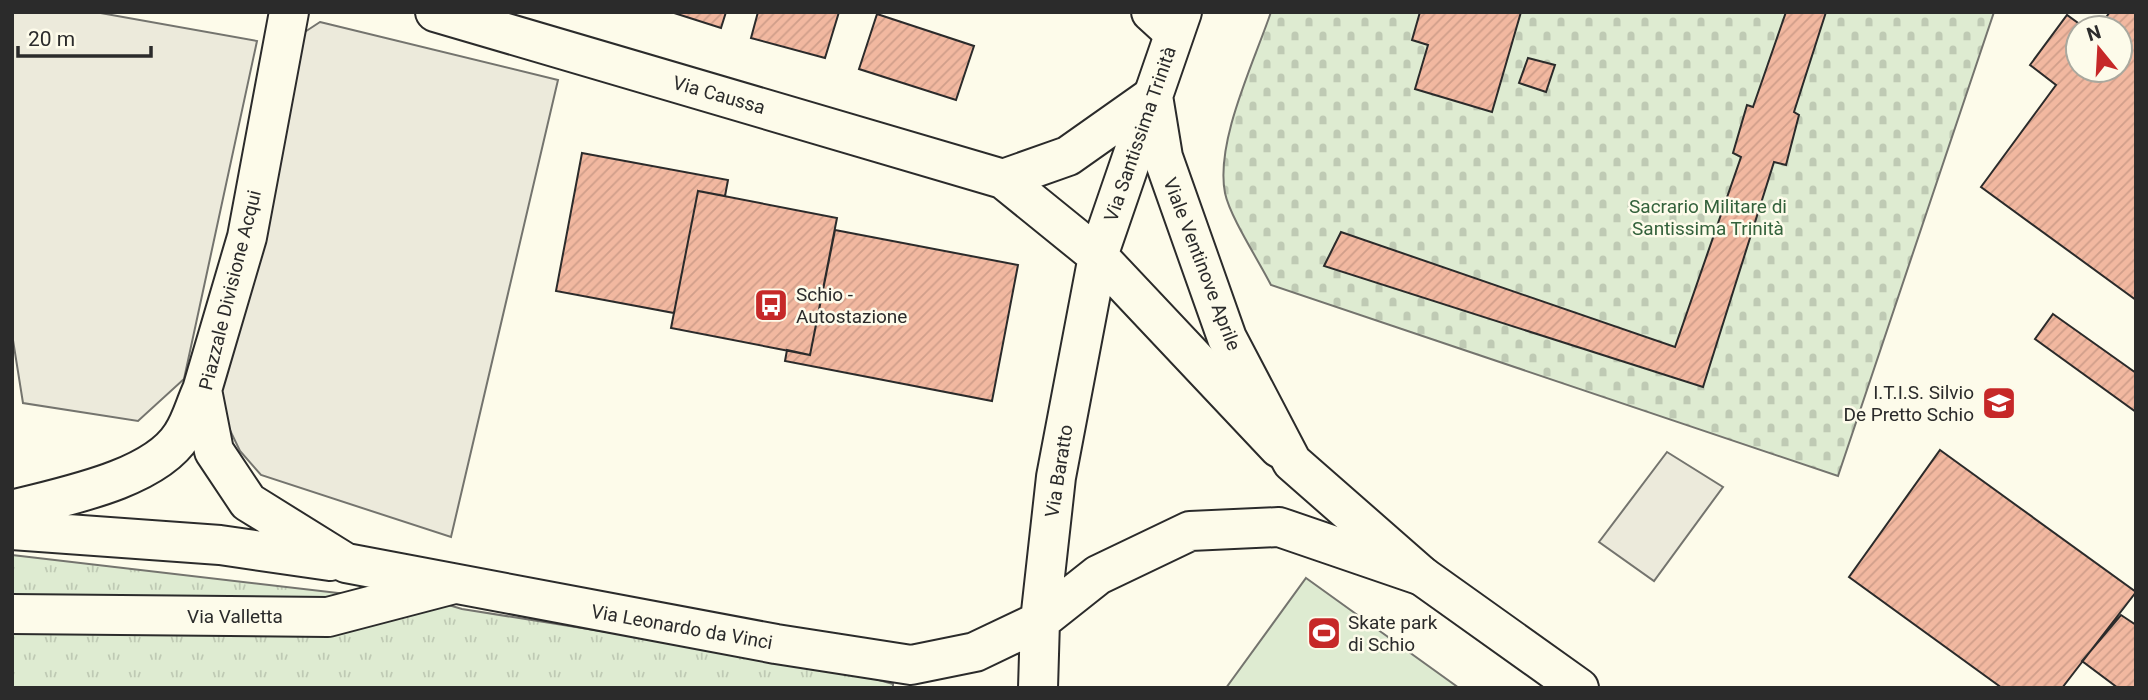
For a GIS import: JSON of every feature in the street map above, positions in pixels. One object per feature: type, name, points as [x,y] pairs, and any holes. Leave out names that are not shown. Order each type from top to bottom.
[{"type":"street","name":"Piazzale Divisione Acqui","points":[[289,12],[247,237],[202,390],[214,451],[248,502],[346,563],[454,584]]},
{"type":"street","name":"Via Caussa","points":[[435,12],[1003,179],[1098,256]]},
{"type":"street","name":"Via Santissima Trinità","points":[[1098,256],[1153,96],[1169,19]]},
{"type":"street","points":[[1003,179],[1068,156],[1153,96]]},
{"type":"street","name":"Viale Ventinove Aprile","points":[[1153,96],[1163,157],[1223,326],[1292,462]]},
{"type":"street","name":"Viale Ventinove Aprile","points":[[1098,256],[1292,462],[1422,576],[1578,688]]},
{"type":"street","name":"Via Baratto","points":[[1038,688],[1040,621],[1056,477],[1098,256]]},
{"type":"street","points":[[12,510],[72,494],[149,466],[182,436],[202,390]]},
{"type":"street","name":"Viale Ventinove Aprile","points":[[1040,621],[1098,575],[1190,531],[1279,527],[1422,576]]},
{"type":"street","points":[[12,530],[220,545],[346,563]]},
{"type":"street","name":"Via Valletta","points":[[12,614],[328,617],[454,584]]},
{"type":"street","name":"Via Leonardo da Vinci","points":[[454,584],[776,644],[925,676]]},
{"type":"street","points":[[925,676],[1040,621]]},
{"type":"green space","name":"Sacrario Militare di Santissima Trinità","points":[[1271,12],[1994,12],[1838,476],[1271,285],[1228,203],[1223,173],[1238,102]]},
{"type":"green space","points":[[12,555],[407,601],[432,600],[462,609],[840,669],[893,684],[893,688],[12,688]]},
{"type":"green space","name":"Skate park di Schio","points":[[1306,578],[1459,688],[1226,688]]},
{"type":"shaded area","points":[[12,12],[95,12],[257,41],[184,379],[138,421],[23,403],[12,334]]},
{"type":"shaded area","points":[[320,22],[558,80],[451,537],[261,475],[240,451],[214,397],[294,39]]},
{"type":"shaded area","points":[[1667,452],[1723,487],[1654,581],[1599,542]]},
{"type":"building","points":[[671,12],[726,12],[721,28]]},
{"type":"building","points":[[758,12],[839,12],[825,58],[751,38]]},
{"type":"building","points":[[1420,12],[1521,12],[1492,112],[1415,89],[1428,45],[1412,40]]},
{"type":"building","points":[[1786,12],[1826,12],[1794,112],[1799,115],[1786,165],[1774,162],[1703,387],[1324,266],[1341,232],[1675,347],[1741,157],[1733,153],[1747,105],[1753,107]]},
{"type":"building","points":[[2136,12],[2136,300],[1981,187],[2056,85],[2030,65],[2064,19],[2064,84],[2134,84],[2134,14],[2108,14]]},
{"type":"building","points":[[877,14],[974,46],[956,100],[859,69]]},
{"type":"building","points":[[1528,58],[1555,65],[1546,92],[1519,83]]},
{"type":"building","points":[[582,153],[728,180],[725,196],[698,191],[674,313],[556,291]]},
{"type":"building","points":[[698,191],[837,218],[810,355],[671,328]]},
{"type":"building","points":[[835,230],[1018,265],[992,401],[785,361],[787,350],[810,355]]},
{"type":"building","points":[[2053,314],[2136,373],[2136,412],[2035,339]]},
{"type":"building","points":[[1940,450],[2136,592],[2062,688],[2002,688],[1849,577]]},
{"type":"building","points":[[2121,615],[2136,625],[2136,688],[2118,688],[2082,661]]},
{"type":"place","name":"Schio - Autostazione","points":[[771,305]]},
{"type":"place","name":"I.T.I.S. Silvio De Pretto Schio","points":[[1999,403]]},
{"type":"place","name":"Skate park di Schio","points":[[1324,633]]}]
